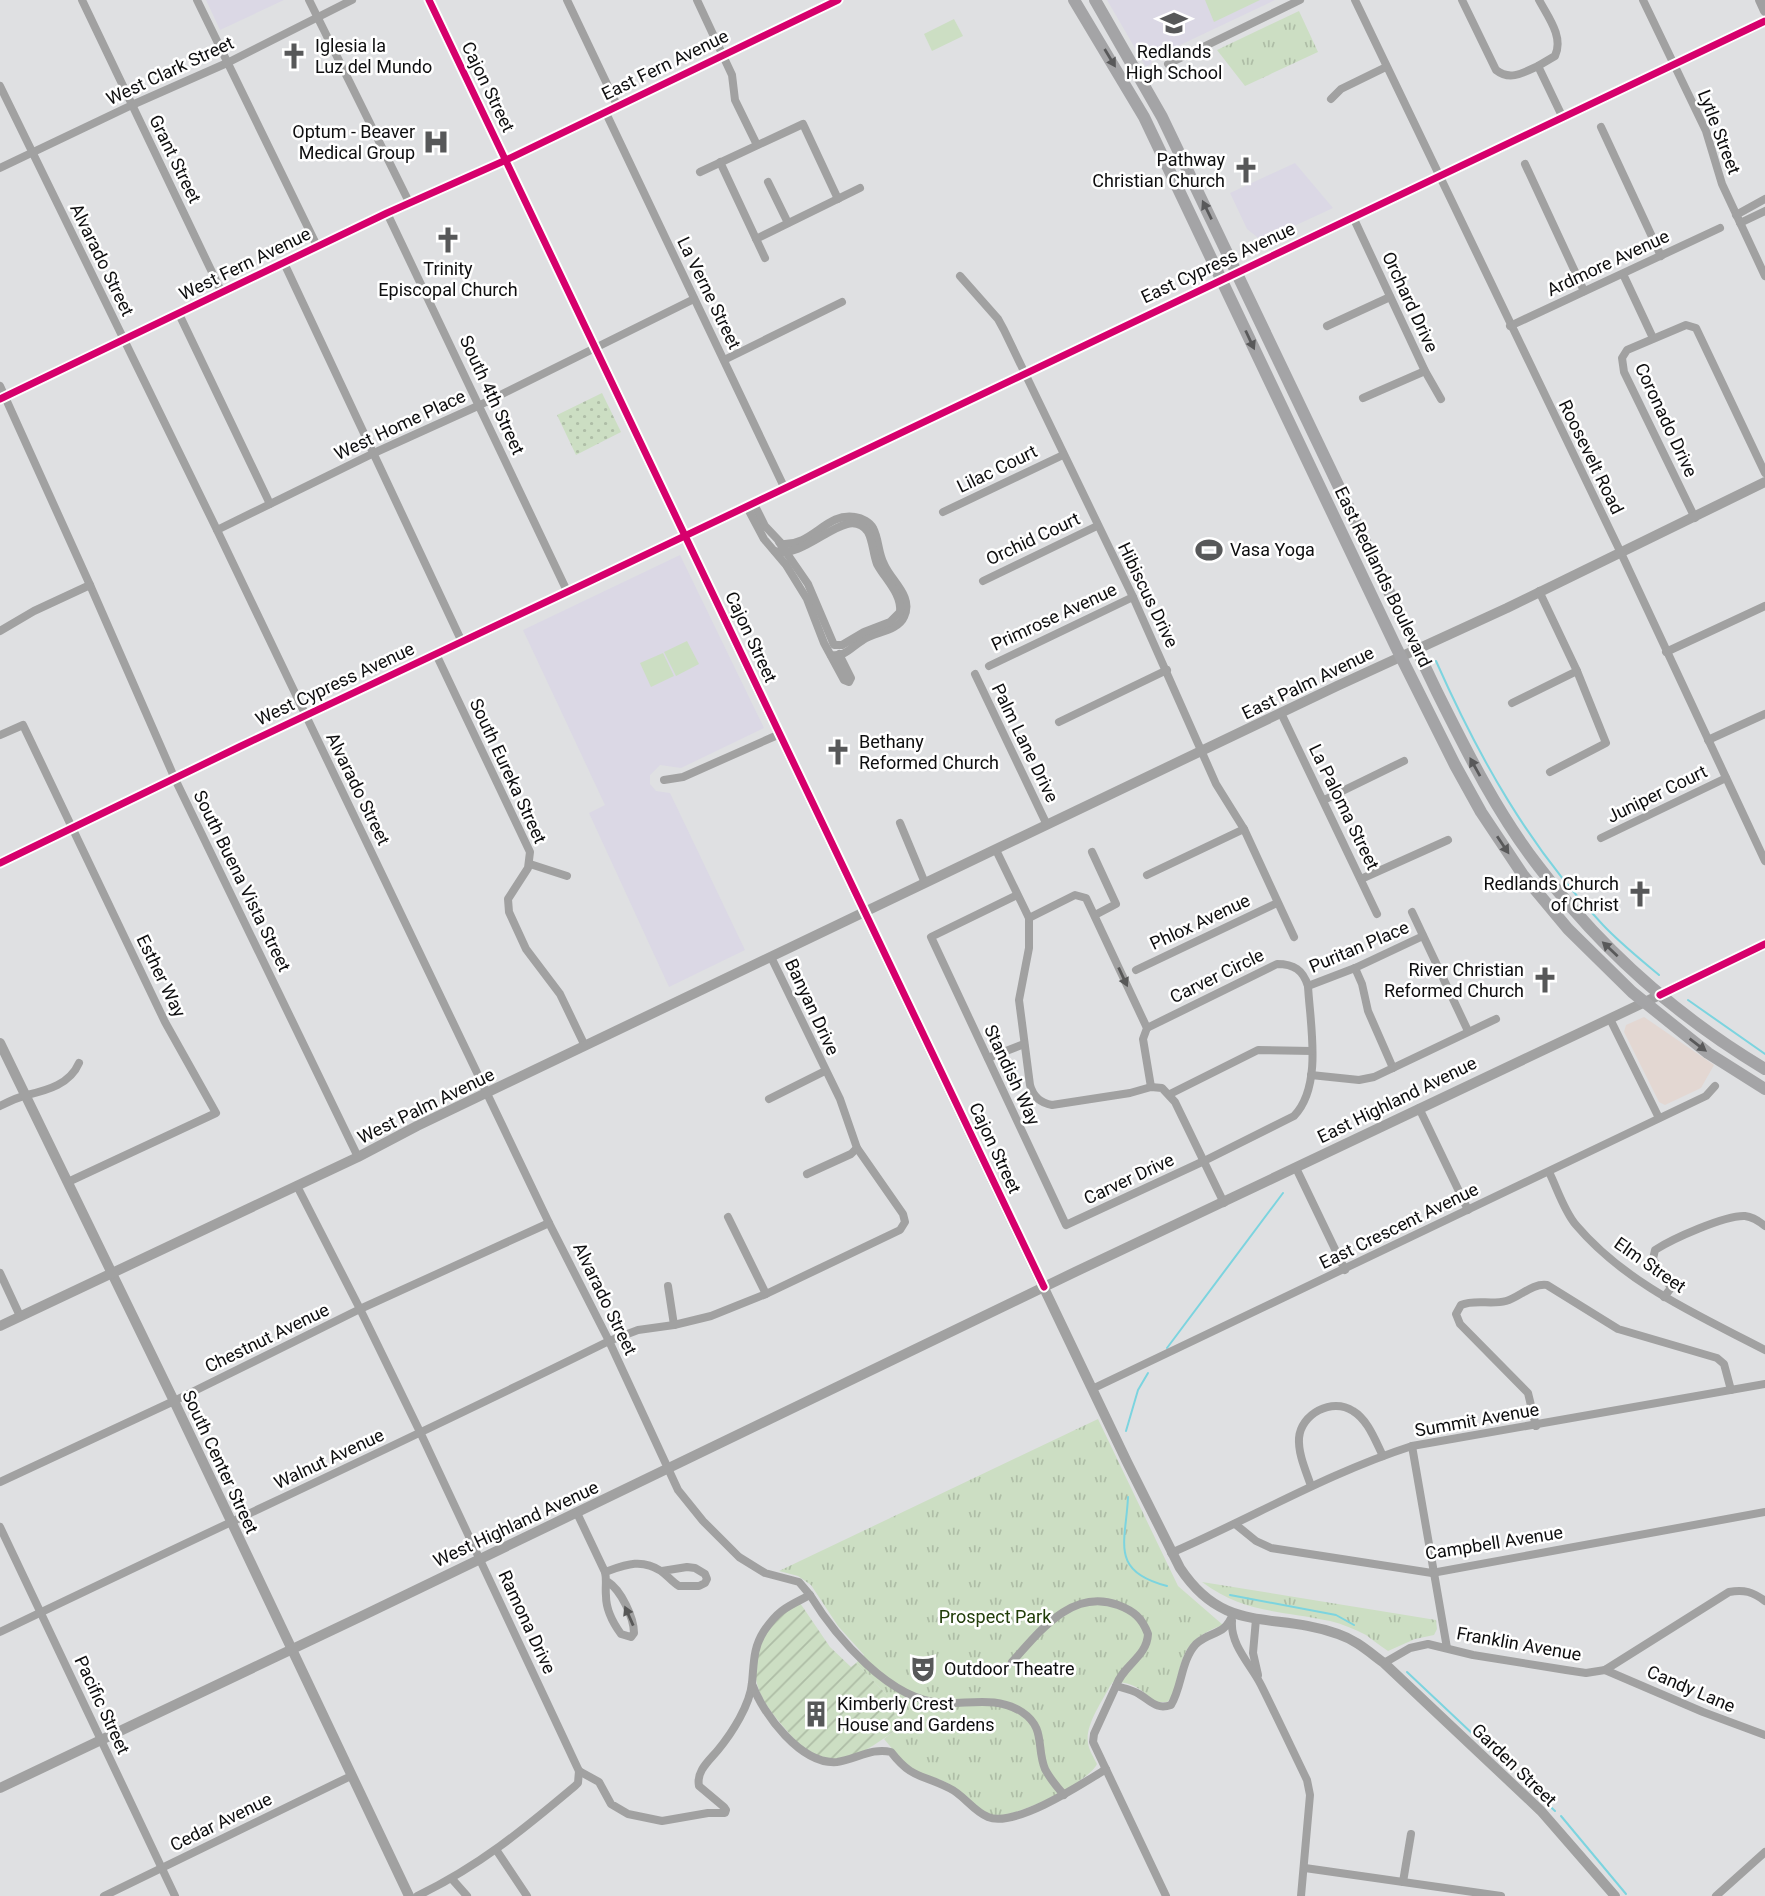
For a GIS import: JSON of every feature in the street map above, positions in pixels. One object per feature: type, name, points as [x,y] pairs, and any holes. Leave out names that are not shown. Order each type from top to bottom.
[{"type":"main road","name":"East Redlands Boulevard","points":[[1074,0],[1144,117],[1401,656],[1481,812],[1524,875],[1568,929],[1644,1002],[1708,1053],[1765,1089]]},
{"type":"main road","name":"East Redlands Boulevard","points":[[1095,0],[1162,117],[1473,765],[1505,818],[1539,867],[1599,938],[1660,995],[1737,1053],[1765,1069]]},
{"type":"main road","points":[[1759,0],[1765,11]]},
{"type":"main road","name":"East Cypress Avenue","points":[[684,535],[1765,21]]},
{"type":"main road","name":"West Cypress Avenue","points":[[0,863],[684,535]]},
{"type":"main road","name":"East Highland Avenue","points":[[1644,1002],[1765,944]]},
{"type":"street","name":"Grant Street","points":[[82,0],[222,293]]},
{"type":"street","points":[[197,0],[317,246]]},
{"type":"street","points":[[309,0],[409,202]]},
{"type":"street","name":"West Clark Street","points":[[0,168],[227,63],[352,0]]},
{"type":"street","name":"Cajon Street","points":[[429,0],[1171,1553],[1192,1585],[1207,1601],[1233,1614],[1256,1619]]},
{"type":"street","points":[[567,0],[617,105]]},
{"type":"street","points":[[696,0],[734,80],[735,100],[757,145]]},
{"type":"street","points":[[1168,64],[1300,0]]},
{"type":"street","name":"Roosevelt Road","points":[[1355,0],[1621,554],[1765,862]]},
{"type":"street","points":[[1462,0],[1496,70],[1511,76],[1555,56],[1558,47],[1556,35],[1539,0]]},
{"type":"street","name":"Lytle Street","points":[[1643,0],[1706,131],[1722,184],[1765,276]]},
{"type":"street","name":"East Fern Avenue","points":[[506,160],[830,2]]},
{"type":"street","points":[[1538,66],[1562,116]]},
{"type":"street","points":[[1331,99],[1341,89],[1387,67]]},
{"type":"street","name":"Alvarado Street","points":[[0,86],[217,530],[549,1223],[609,1341],[667,1469],[683,1498],[739,1557],[765,1573],[799,1582],[810,1595]]},
{"type":"street","name":"La Verne Street","points":[[605,111],[785,489]]},
{"type":"street","points":[[700,172],[803,124],[838,199]]},
{"type":"street","points":[[1601,127],[1661,256]]},
{"type":"street","name":"West Fern Avenue","points":[[3,398],[409,202],[506,160]]},
{"type":"street","points":[[720,162],[765,258]]},
{"type":"street","points":[[1525,164],[1584,291]]},
{"type":"street","points":[[768,182],[788,223]]},
{"type":"street","points":[[756,239],[860,188]]},
{"type":"street","points":[[1738,219],[1765,199]]},
{"type":"street","points":[[1738,219],[1765,211]]},
{"type":"street","name":"South 4th Street","points":[[387,213],[567,591]]},
{"type":"street","name":"Orchard Drive","points":[[1353,217],[1441,399]]},
{"type":"street","name":"Ardmore Avenue","points":[[1510,326],[1720,228]]},
{"type":"street","points":[[284,263],[462,642]]},
{"type":"street","name":"Coronado Drive","points":[[1623,274],[1653,338],[1627,350],[1622,358],[1622,365],[1695,518]]},
{"type":"street","name":"Hibiscus Drive","points":[[960,276],[998,319],[1133,597],[1216,784],[1244,830],[1294,937]]},
{"type":"street","points":[[1327,326],[1390,297]]},
{"type":"street","name":"West Home Place","points":[[217,530],[374,453],[480,405],[694,299]]},
{"type":"street","points":[[724,360],[842,302]]},
{"type":"street","points":[[179,314],[270,504]]},
{"type":"street","points":[[1653,338],[1686,325],[1696,328],[1765,473]]},
{"type":"street","points":[[1363,398],[1425,370]]},
{"type":"street","name":"South Buena Vista Street","points":[[0,386],[3,398],[90,585],[175,779],[358,1157]]},
{"type":"street","name":"Lilac Court","points":[[943,512],[1063,455]]},
{"type":"street","name":"East Palm Avenue","points":[[865,912],[1621,554],[1765,482]]},
{"type":"street","points":[[751,505],[788,554],[817,600],[836,655]]},
{"type":"street","points":[[751,505],[754,523],[807,598],[836,655]]},
{"type":"street","points":[[779,542],[790,544],[804,540],[830,522],[847,517],[861,519],[875,531],[883,564],[906,600],[905,615],[900,624],[872,635],[836,655]]},
{"type":"street","points":[[775,551],[788,554],[810,545],[834,528],[845,524],[855,523],[868,533],[876,562],[898,597],[900,612],[890,622],[864,632],[842,645],[834,645]]},
{"type":"street","name":"Orchid Court","points":[[983,581],[1097,526]]},
{"type":"street","points":[[0,631],[34,611],[90,585]]},
{"type":"street","points":[[1539,591],[1577,671],[1606,743],[1550,772]]},
{"type":"street","name":"Primrose Avenue","points":[[989,666],[1133,597]]},
{"type":"street","points":[[1666,652],[1765,606]]},
{"type":"street","name":"South Eureka Street","points":[[436,654],[528,847],[530,864],[508,899],[509,912],[526,949],[560,994],[585,1046]]},
{"type":"street","points":[[1059,722],[1167,670]]},
{"type":"street","points":[[1512,702],[1577,671]]},
{"type":"street","name":"Palm Lane Drive","points":[[975,674],[1047,825]]},
{"type":"street","name":"La Paloma Street","points":[[1282,713],[1377,914]]},
{"type":"street","points":[[1708,740],[1765,714]]},
{"type":"street","name":"Esther Way","points":[[0,735],[23,725],[165,1022],[216,1113],[68,1182]]},
{"type":"street","points":[[664,780],[683,777],[780,734]]},
{"type":"street","points":[[1324,800],[1404,761]]},
{"type":"street","name":"Juniper Court","points":[[1601,838],[1726,778]]},
{"type":"street","points":[[900,823],[925,883]]},
{"type":"street","points":[[1147,875],[1244,830]]},
{"type":"street","points":[[1361,879],[1448,839]]},
{"type":"street","points":[[996,850],[1029,918],[1029,948],[1019,1000],[1032,1091],[1046,1104],[1052,1105],[1130,1093],[1151,1087],[1163,1088],[1170,1094],[1224,1203]]},
{"type":"street","points":[[1092,852],[1116,904],[1095,915]]},
{"type":"street","points":[[530,864],[567,876]]},
{"type":"street","name":"Standish Way","points":[[1017,895],[931,937],[1066,1225]]},
{"type":"street","points":[[1029,918],[1079,895],[1086,898],[1147,1028],[1143,1039],[1151,1087]]},
{"type":"street","name":"Phlox Avenue","points":[[1136,970],[1277,903]]},
{"type":"street","name":"West Palm Avenue","points":[[0,1326],[358,1157],[417,1126],[865,912]]},
{"type":"street","points":[[1412,912],[1468,1031]]},
{"type":"street","name":"Puritan Place","points":[[1308,986],[1355,968],[1423,936]]},
{"type":"street","name":"Banyan Drive","points":[[771,957],[848,1116],[858,1148],[903,1214],[905,1222]]},
{"type":"street","name":"Carver Circle","points":[[1147,1028],[1278,964],[1289,964],[1299,969],[1306,977],[1308,986]]},
{"type":"street","points":[[1355,968],[1368,1011],[1393,1068]]},
{"type":"street","points":[[1204,1161],[1294,1116],[1306,1099],[1312,1051],[1308,986]]},
{"type":"street","name":"East Highland Avenue","points":[[1044,1287],[1644,1002]]},
{"type":"street","points":[[1311,1075],[1359,1080],[1374,1077],[1496,1019]]},
{"type":"street","points":[[1610,1019],[1658,1118]]},
{"type":"street","name":"South Center Street","points":[[0,1042],[409,1896]]},
{"type":"street","points":[[988,1058],[1024,1044]]},
{"type":"street","points":[[1170,1094],[1258,1051],[1312,1051]]},
{"type":"street","points":[[0,1107],[25,1095],[59,1084],[75,1071],[79,1063]]},
{"type":"street","name":"Banyan Drive","points":[[769,1100],[825,1071]]},
{"type":"street","name":"East Crescent Avenue","points":[[1092,1389],[1706,1096],[1715,1086]]},
{"type":"street","points":[[1419,1108],[1468,1210]]},
{"type":"street","points":[[807,1174],[851,1154],[858,1148]]},
{"type":"street","name":"Carver Drive","points":[[1066,1225],[1204,1161]]},
{"type":"street","points":[[1296,1168],[1345,1270]]},
{"type":"street","name":"Elm Street","points":[[1549,1172],[1574,1223],[1605,1254],[1664,1297],[1765,1350]]},
{"type":"street","name":"Ramona Drive","points":[[297,1186],[421,1434],[579,1771],[596,1779],[614,1807],[628,1814],[662,1821],[698,1814],[725,1813],[724,1807],[702,1791],[698,1777],[729,1733],[747,1701],[752,1684]]},
{"type":"street","points":[[728,1217],[766,1294]]},
{"type":"street","points":[[1664,1297],[1671,1289],[1653,1259],[1655,1250],[1672,1239],[1735,1217],[1756,1219],[1765,1226]]},
{"type":"street","name":"Walnut Avenue","points":[[0,1632],[230,1521],[421,1434],[609,1341],[638,1330],[711,1316],[766,1294],[900,1230],[905,1222]]},
{"type":"street","name":"Chestnut Avenue","points":[[0,1482],[174,1401],[360,1309],[549,1223]]},
{"type":"street","points":[[0,1273],[20,1316]]},
{"type":"street","points":[[1536,1426],[1528,1393],[1460,1324],[1456,1314],[1461,1305],[1469,1302],[1505,1302],[1539,1284],[1547,1284],[1618,1329],[1717,1358],[1724,1364],[1731,1390]]},
{"type":"street","points":[[668,1286],[674,1325]]},
{"type":"street","name":"West Highland Avenue","points":[[0,1787],[577,1513],[1044,1287]]},
{"type":"street","name":"Summit Avenue","points":[[1171,1553],[1311,1486],[1412,1447],[1765,1384]]},
{"type":"street","points":[[1311,1486],[1299,1441],[1302,1426],[1316,1412],[1334,1406],[1351,1409],[1365,1423],[1383,1456]]},
{"type":"street","points":[[1412,1447],[1447,1648]]},
{"type":"street","name":"Campbell Avenue","points":[[1235,1524],[1256,1541],[1271,1548],[1432,1573],[1765,1512]]},
{"type":"street","points":[[577,1513],[608,1582],[617,1590],[634,1626],[635,1633],[631,1637],[621,1634],[608,1609],[605,1592],[608,1582]]},
{"type":"street","name":"Pacific Street","points":[[0,1527],[175,1896]]},
{"type":"street","points":[[605,1572],[638,1562],[662,1572],[680,1586],[699,1586],[705,1583],[706,1579],[705,1574],[695,1568],[662,1572]]},
{"type":"street","name":"Franklin Avenue","points":[[1384,1663],[1410,1648],[1428,1644],[1473,1655],[1566,1670],[1605,1670],[1730,1592],[1742,1590],[1754,1593],[1765,1601]]},
{"type":"street","points":[[1064,1795],[1045,1768],[1037,1729],[1021,1712],[996,1703],[940,1703],[910,1694],[876,1673],[844,1644],[810,1595],[781,1609],[754,1651],[752,1684],[763,1708],[805,1753],[818,1760],[839,1762],[887,1750],[909,1772],[947,1787],[988,1817],[997,1819],[1017,1815],[1064,1795],[1106,1769]]},
{"type":"street","points":[[1012,1662],[1062,1612],[1085,1601],[1105,1601],[1137,1615],[1148,1634],[1145,1649],[1125,1669],[1094,1734],[1093,1742],[1166,1896]]},
{"type":"street","points":[[1233,1614],[1233,1635],[1307,1780],[1310,1795],[1301,1896]]},
{"type":"street","points":[[1116,1686],[1138,1693],[1151,1704],[1164,1708],[1171,1705],[1177,1697],[1192,1650],[1199,1641],[1226,1628],[1233,1614]]},
{"type":"street","points":[[1259,1682],[1254,1653],[1256,1619],[1337,1633],[1352,1640],[1384,1663]]},
{"type":"street","name":"Garden Street","points":[[1384,1663],[1541,1811],[1615,1896]]},
{"type":"street","name":"Candy Lane","points":[[1605,1670],[1765,1735]]},
{"type":"street","points":[[417,1896],[452,1879],[497,1851],[578,1783],[579,1771]]},
{"type":"street","name":"Cedar Avenue","points":[[104,1896],[351,1776]]},
{"type":"street","points":[[1403,1882],[1410,1834]]},
{"type":"street","points":[[497,1851],[527,1896]]},
{"type":"street","points":[[1716,1896],[1765,1852]]},
{"type":"street","points":[[1305,1868],[1501,1896]]},
{"type":"street","points":[[452,1879],[467,1896]]},
{"type":"shaded area","points":[[206,0],[284,0],[220,30]]},
{"type":"shaded area","name":"Redlands High School","points":[[1107,0],[1275,0],[1178,46],[1161,47],[1153,54],[1151,64],[1146,67]]},
{"type":"shaded area","points":[[1295,163],[1333,208],[1262,241],[1247,229],[1230,193]]},
{"type":"shaded area","points":[[680,555],[764,728],[681,768],[660,765],[650,775],[650,784],[656,791],[670,793],[745,950],[669,987],[589,813],[605,805],[523,630]]},
{"type":"shaded area","points":[[1644,1017],[1714,1065],[1701,1088],[1665,1105],[1659,1102],[1624,1032],[1626,1025]]},
{"type":"green space","points":[[1205,0],[1260,0],[1214,22]]},
{"type":"green space","points":[[1299,11],[1318,52],[1245,86],[1217,50]]},
{"type":"green space","points":[[954,19],[963,36],[932,51],[924,34]]},
{"type":"green space","points":[[602,393],[621,432],[576,455],[557,415]]},
{"type":"green space","points":[[687,641],[699,664],[676,676],[664,652]]},
{"type":"green space","points":[[663,653],[674,676],[651,687],[640,663]]},
{"type":"green space","name":"Prospect Park","points":[[1098,1419],[1178,1586],[1223,1625],[1191,1644],[1182,1660],[1173,1696],[1167,1702],[1155,1702],[1136,1687],[1113,1682],[1089,1729],[1089,1746],[1097,1764],[1091,1772],[1033,1806],[1017,1812],[993,1815],[949,1784],[915,1771],[905,1764],[884,1739],[900,1726],[886,1694],[856,1663],[864,1655],[838,1626],[811,1585],[798,1576],[779,1571]]},
{"type":"green space","points":[[1202,1582],[1436,1620],[1437,1629],[1434,1635],[1415,1639],[1388,1651],[1366,1635],[1348,1627],[1330,1621],[1248,1606]]},
{"type":"green space","points":[[800,1603],[830,1647],[851,1667],[856,1663],[886,1694],[900,1726],[857,1754],[827,1759],[810,1753],[779,1722],[760,1693],[755,1669],[758,1650],[766,1632],[777,1617]]},
{"type":"waterway","points":[[1436,661],[1488,767],[1529,833],[1576,895],[1603,925],[1659,975]]},
{"type":"waterway","points":[[1688,1000],[1765,1054]]},
{"type":"waterway","points":[[1167,1348],[1283,1193]]},
{"type":"waterway","points":[[1126,1431],[1138,1390],[1148,1373]]},
{"type":"waterway","points":[[1128,1497],[1124,1541],[1129,1563],[1136,1572],[1149,1580],[1167,1586]]},
{"type":"waterway","points":[[1230,1595],[1336,1615],[1354,1625]]},
{"type":"waterway","points":[[1407,1672],[1511,1770]]},
{"type":"waterway","points":[[1520,1778],[1555,1811]]},
{"type":"waterway","points":[[1561,1816],[1626,1894]]},
{"type":"cycle path","points":[[429,0],[1044,1287]]},
{"type":"cycle path","points":[[0,399],[838,0]]},
{"type":"cycle path","points":[[0,863],[1765,21]]},
{"type":"cycle path","points":[[1660,995],[1765,944]]},
{"type":"place","name":"Redlands High School","points":[[1174,23]]},
{"type":"place","name":"Iglesia la Luz del Mundo","points":[[294,56]]},
{"type":"place","name":"Optum - Beaver Medical Group","points":[[436,142]]},
{"type":"place","name":"Pathway Christian Church","points":[[1246,170]]},
{"type":"place","name":"Trinity Episcopal Church","points":[[448,240]]},
{"type":"place","name":"Vasa Yoga","points":[[1209,550]]},
{"type":"place","name":"Bethany Reformed Church","points":[[838,752]]},
{"type":"place","name":"Redlands Church of Christ","points":[[1640,894]]},
{"type":"place","name":"River Christian Reformed Church","points":[[1545,980]]},
{"type":"place","name":"Outdoor Theatre","points":[[923,1669]]},
{"type":"place","name":"Kimberly Crest House and Gardens","points":[[816,1714]]}]
